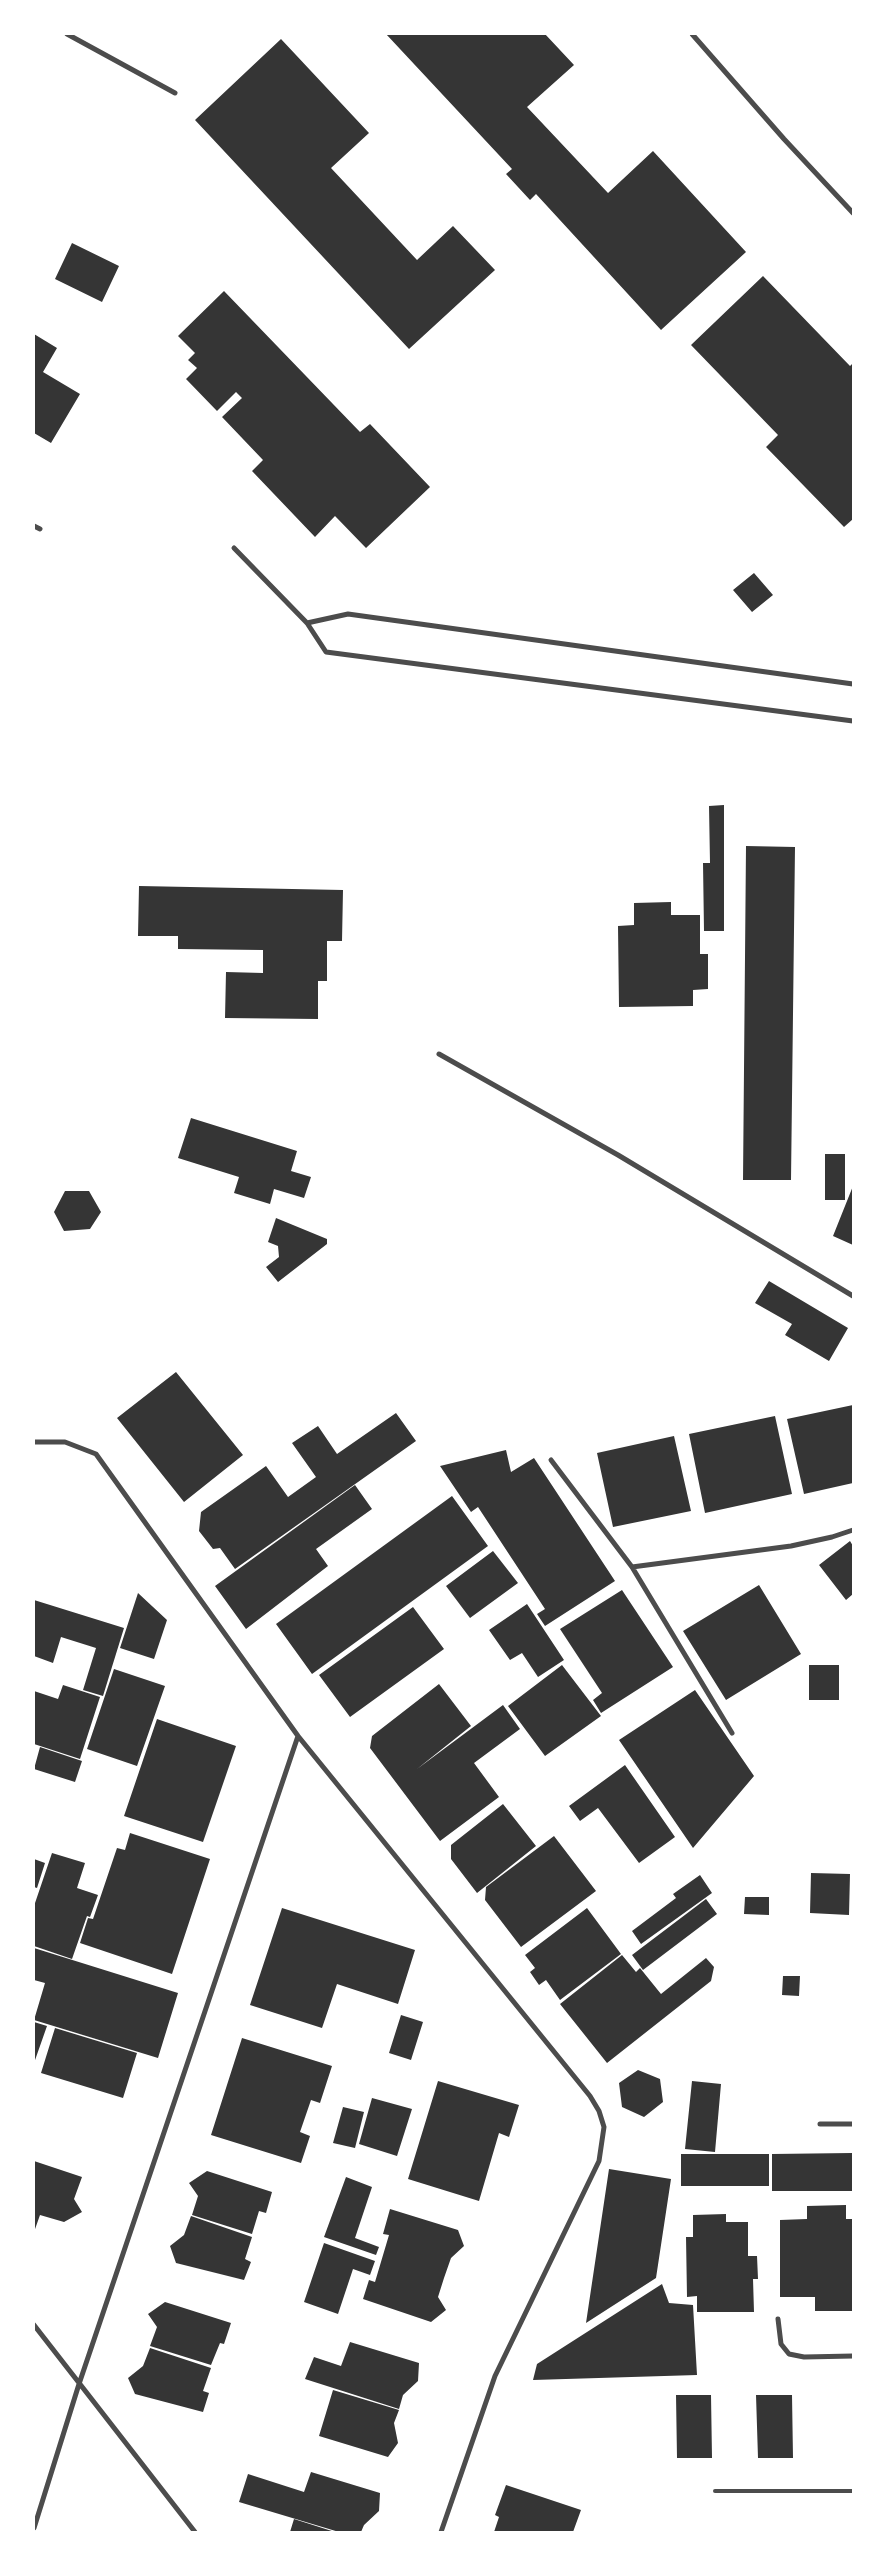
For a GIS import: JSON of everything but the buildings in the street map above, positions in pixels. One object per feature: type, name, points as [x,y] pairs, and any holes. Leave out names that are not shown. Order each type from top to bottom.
[{"type":"street","points":[[67,34],[175,93]]},
{"type":"street","points":[[692,34],[784,139],[853,213]]},
{"type":"street","points":[[34,526],[40,529]]},
{"type":"street","points":[[234,548],[307,623],[326,652],[853,721]]},
{"type":"street","points":[[307,623],[348,614],[853,684]]},
{"type":"street","points":[[439,1054],[618,1155],[853,1296]]},
{"type":"street","points":[[35,1442],[65,1442],[96,1454],[298,1736],[590,2096],[599,2111],[604,2127],[600,2161],[495,2376],[441,2532]]},
{"type":"street","points":[[551,1460],[632,1567],[732,1733]]},
{"type":"street","points":[[632,1567],[791,1546],[832,1537],[853,1530]]},
{"type":"street","points":[[34,2528],[79,2384],[298,1736]]},
{"type":"street","points":[[820,2124],[853,2124]]},
{"type":"street","points":[[778,2319],[781,2344],[789,2354],[804,2357],[853,2356]]},
{"type":"street","points":[[34,2325],[195,2532]]},
{"type":"lane","points":[[715,2491],[853,2491]]}]
